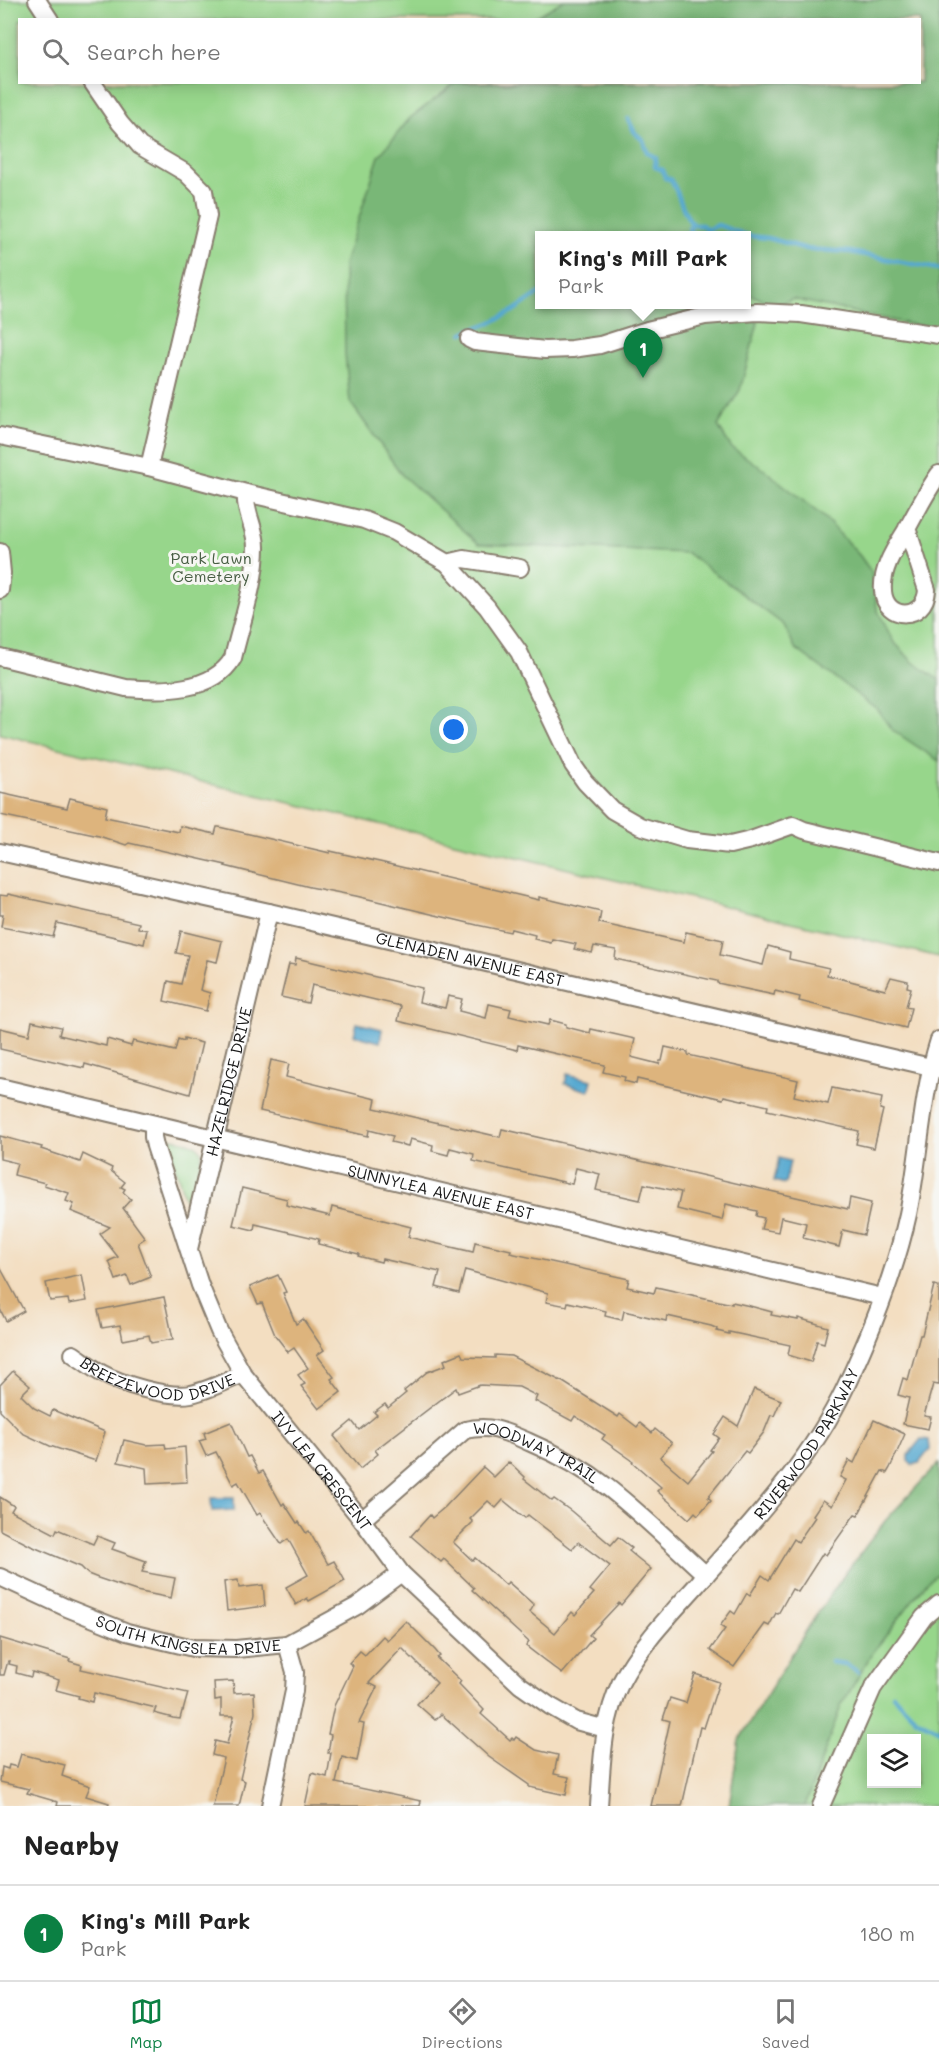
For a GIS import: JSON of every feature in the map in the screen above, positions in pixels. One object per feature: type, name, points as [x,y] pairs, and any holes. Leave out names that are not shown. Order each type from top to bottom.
[{"type":"street","points":[[37,0],[49,18]]},
{"type":"street","points":[[93,84],[120,123],[140,146],[186,173],[204,190],[208,216],[149,467]]},
{"type":"street","points":[[469,339],[475,342],[545,350],[572,349],[600,345],[647,330],[705,316],[757,312],[801,314],[939,335]]},
{"type":"street","points":[[0,436],[149,467],[246,493],[364,520],[394,532],[447,563],[487,606],[519,652],[554,727],[581,776],[600,800],[625,819],[640,826],[687,840],[730,845],[793,825],[804,830],[939,863]]},
{"type":"street","points":[[908,528],[939,474]]},
{"type":"street","points":[[0,657],[141,689],[186,687],[222,671],[233,658],[255,555],[253,526],[245,503],[246,493]]},
{"type":"street","points":[[0,552],[2,566],[0,590]]},
{"type":"street","points":[[447,563],[464,559],[520,568]]},
{"type":"street","name":"GLENADEN AVENUE EAST","points":[[0,852],[269,912],[934,1068]]},
{"type":"street","name":"HAZELRIDGE DRIVE","points":[[189,1250],[269,912]]},
{"type":"street","name":"RIVERWOOD PARKWAY","points":[[599,1806],[606,1729],[621,1683],[633,1662],[790,1475],[820,1432],[844,1390],[897,1255],[907,1216],[939,1040]]},
{"type":"street","name":"SUNNYLEA AVENUE EAST","points":[[0,1087],[882,1297]]},
{"type":"street","name":"IVY LEA CRESCENT","points":[[153,1124],[153,1137],[189,1250],[219,1331],[243,1374],[362,1520],[401,1573],[520,1685],[576,1721],[606,1729]]},
{"type":"street","name":"BREEZEWOOD DRIVE","points":[[73,1354],[102,1373],[120,1381],[175,1394],[193,1393],[211,1388],[243,1374]]},
{"type":"street","name":"WOODWAY TRAIL","points":[[362,1520],[465,1430],[481,1426],[498,1429],[559,1456],[586,1472],[606,1486],[706,1575]]},
{"type":"street","name":"SOUTH KINGSLEA DRIVE","points":[[0,1577],[67,1608],[127,1632],[193,1648],[236,1649],[287,1644],[357,1606],[401,1573]]},
{"type":"street","points":[[821,1806],[873,1688],[924,1617],[939,1604]]},
{"type":"street","points":[[270,1806],[294,1691],[295,1672],[287,1644]]},
{"type":"green space","name":"Park Lawn Cemetery","points":[[0,0],[939,0],[939,957],[0,734]]},
{"type":"green space","points":[[564,0],[939,0],[939,328],[914,325],[793,299],[776,306],[751,295],[751,231],[535,231],[535,309],[744,309],[758,323],[740,390],[718,426],[731,447],[766,471],[826,519],[860,556],[872,573],[877,609],[893,641],[913,662],[939,680],[939,761],[891,729],[878,710],[795,648],[784,625],[687,553],[479,544],[402,475],[350,402],[345,354],[344,264],[379,156],[410,118],[455,84],[921,84],[921,18],[534,18]]},
{"type":"green space","points":[[166,1138],[194,1144],[202,1154],[191,1203],[185,1200],[175,1166],[164,1146]]},
{"type":"green space","points":[[939,1463],[939,1806],[729,1806],[739,1740],[811,1623],[885,1521]]},
{"type":"green space","points":[[939,1463],[939,1572],[925,1584],[871,1655],[841,1706],[805,1806],[729,1806],[739,1740],[811,1623],[847,1571],[885,1521]]},
{"type":"water","points":[[357,1023],[382,1029],[380,1042],[354,1035]]},
{"type":"water","points":[[567,1074],[592,1080],[589,1091],[565,1084]]},
{"type":"water","points":[[779,1158],[790,1161],[785,1184],[774,1181]]},
{"type":"water","points":[[921,1439],[929,1440],[930,1449],[919,1463],[912,1465],[908,1461],[908,1455]]},
{"type":"water","points":[[211,1498],[234,1498],[234,1510],[212,1511]]},
{"type":"building","points":[[0,793],[67,808],[70,798],[107,807],[105,817],[179,832],[180,826],[215,834],[219,827],[539,900],[539,897],[601,912],[599,923],[684,942],[686,932],[723,940],[720,955],[763,965],[768,946],[790,952],[789,959],[829,968],[827,975],[885,990],[891,977],[908,981],[907,987],[911,988],[906,1007],[911,1008],[906,1028],[799,1001],[800,997],[775,991],[774,995],[615,959],[616,950],[594,946],[592,953],[574,949],[576,944],[552,939],[551,943],[534,939],[535,935],[511,929],[510,932],[477,925],[310,887],[226,865],[129,843],[126,845],[99,836],[0,815]]},
{"type":"building","points":[[8,894],[139,923],[138,928],[147,930],[144,944],[57,923],[53,937],[1,927],[3,915],[0,915],[0,895],[7,896]]},
{"type":"building","points":[[181,931],[222,941],[217,962],[207,960],[200,990],[210,993],[206,1011],[164,1001],[168,981],[181,984],[188,955],[176,953]]},
{"type":"building","points":[[296,958],[422,988],[419,1002],[445,1008],[448,996],[462,999],[459,1011],[486,1018],[489,1004],[511,1009],[509,1016],[548,1025],[550,1020],[590,1033],[591,1029],[635,1039],[631,1057],[659,1064],[662,1061],[665,1047],[688,1052],[688,1055],[798,1080],[794,1096],[828,1104],[832,1088],[882,1098],[880,1109],[883,1110],[874,1148],[856,1144],[859,1131],[767,1110],[768,1106],[724,1096],[723,1099],[637,1079],[636,1084],[624,1081],[625,1077],[603,1072],[605,1065],[518,1045],[517,1050],[398,1021],[401,1006],[312,985],[308,1003],[281,997],[289,964],[295,965]]},
{"type":"building","points":[[32,1021],[61,1027],[59,1035],[106,1046],[107,1039],[131,1046],[133,1041],[175,1051],[178,1039],[184,1041],[184,1038],[202,1043],[190,1094],[85,1064],[84,1068],[0,1049],[0,1028],[29,1035]]},
{"type":"building","points":[[271,1060],[289,1064],[286,1077],[376,1099],[374,1108],[500,1137],[502,1129],[848,1209],[850,1198],[871,1203],[864,1235],[843,1230],[839,1247],[803,1238],[806,1223],[781,1217],[778,1232],[761,1229],[764,1218],[756,1216],[757,1211],[726,1204],[722,1220],[677,1209],[681,1192],[644,1184],[640,1200],[596,1190],[600,1174],[576,1168],[572,1184],[473,1161],[474,1154],[450,1148],[448,1155],[432,1151],[433,1145],[410,1139],[408,1146],[391,1142],[393,1136],[369,1130],[368,1136],[260,1111]]},
{"type":"building","points":[[0,1136],[42,1147],[41,1149],[80,1162],[83,1154],[112,1168],[111,1171],[125,1182],[121,1187],[131,1199],[123,1208],[145,1238],[138,1243],[151,1277],[131,1285],[127,1276],[116,1280],[109,1261],[118,1257],[100,1234],[110,1227],[71,1211],[74,1204],[66,1201],[69,1193],[44,1185],[45,1183],[14,1175],[17,1163],[0,1159]]},
{"type":"building","points":[[242,1188],[287,1199],[286,1205],[330,1216],[332,1207],[411,1227],[408,1237],[473,1252],[475,1242],[511,1250],[510,1253],[629,1279],[627,1287],[654,1293],[656,1287],[750,1306],[772,1312],[771,1315],[798,1320],[798,1318],[828,1327],[824,1343],[817,1341],[811,1362],[788,1355],[790,1345],[729,1332],[729,1334],[717,1331],[718,1329],[711,1326],[667,1316],[666,1321],[624,1311],[622,1320],[605,1316],[606,1311],[568,1302],[567,1306],[546,1302],[548,1293],[465,1270],[459,1293],[436,1287],[440,1272],[382,1259],[381,1262],[318,1244],[319,1239],[255,1224],[254,1230],[233,1225]]},
{"type":"building","points":[[0,1267],[24,1311],[6,1321],[0,1309]]},
{"type":"building","points":[[82,1275],[87,1301],[69,1304],[68,1299],[50,1301],[46,1283]]},
{"type":"building","points":[[278,1275],[296,1324],[303,1319],[324,1350],[317,1355],[334,1377],[331,1379],[341,1392],[319,1409],[301,1386],[305,1384],[298,1375],[308,1368],[294,1348],[288,1352],[275,1335],[262,1303],[258,1304],[250,1287]]},
{"type":"building","points":[[934,1285],[939,1286],[939,1385],[933,1384],[924,1416],[931,1417],[928,1429],[903,1424],[909,1398],[898,1395],[903,1378],[908,1380]]},
{"type":"building","points":[[164,1297],[173,1339],[151,1343],[149,1335],[123,1340],[120,1325],[102,1328],[98,1310]]},
{"type":"building","points":[[461,1353],[463,1357],[511,1356],[563,1382],[618,1417],[620,1414],[637,1427],[640,1423],[652,1433],[655,1429],[672,1443],[660,1457],[688,1481],[712,1451],[710,1450],[719,1438],[714,1434],[725,1417],[738,1426],[754,1389],[781,1400],[774,1416],[771,1415],[764,1432],[748,1453],[745,1451],[708,1497],[711,1500],[698,1515],[695,1512],[689,1519],[657,1491],[661,1487],[633,1461],[602,1439],[605,1435],[575,1416],[572,1421],[535,1401],[537,1396],[519,1387],[480,1385],[458,1393],[456,1388],[375,1450],[378,1454],[360,1469],[334,1436],[352,1421],[359,1430],[377,1415],[374,1412],[385,1404],[388,1408],[427,1372],[446,1365],[444,1360]]},
{"type":"building","points":[[13,1371],[30,1386],[21,1395],[34,1408],[50,1416],[53,1410],[105,1432],[96,1461],[50,1446],[22,1433],[0,1411],[0,1385]]},
{"type":"building","points":[[874,1420],[905,1434],[890,1468],[887,1473],[882,1471],[858,1515],[855,1514],[826,1555],[823,1553],[798,1592],[792,1589],[778,1614],[776,1613],[769,1626],[765,1624],[734,1667],[710,1650],[725,1629],[720,1626],[731,1611],[735,1614],[747,1593],[750,1595],[762,1575],[769,1580],[794,1539],[798,1542],[815,1517],[813,1515],[823,1500],[832,1506],[846,1480],[840,1477],[849,1460],[854,1463]]},
{"type":"building","points":[[231,1422],[247,1457],[250,1456],[259,1473],[263,1471],[282,1505],[284,1503],[306,1533],[309,1531],[328,1564],[334,1561],[345,1581],[309,1601],[307,1598],[296,1605],[286,1587],[308,1575],[288,1539],[281,1544],[260,1513],[257,1515],[238,1482],[233,1485],[216,1452],[206,1456],[199,1441],[206,1439],[204,1433]]},
{"type":"building","points":[[124,1440],[146,1445],[165,1444],[166,1449],[185,1447],[187,1482],[147,1484],[146,1468],[118,1462]]},
{"type":"building","points":[[509,1462],[525,1477],[524,1479],[552,1501],[554,1499],[571,1511],[611,1545],[618,1537],[632,1548],[629,1551],[651,1569],[621,1605],[619,1603],[589,1635],[593,1638],[562,1674],[526,1646],[529,1642],[472,1590],[474,1588],[444,1559],[441,1562],[411,1536],[430,1515],[432,1518],[445,1507],[483,1467],[494,1477]],"holes":[[[503,1500],[525,1518],[528,1515],[572,1549],[578,1542],[610,1566],[590,1590],[594,1593],[575,1615],[572,1612],[555,1633],[530,1612],[534,1605],[508,1582],[506,1585],[475,1558],[473,1561],[453,1542],[473,1522],[470,1519],[488,1501],[496,1508]]]},
{"type":"building","points":[[0,1497],[14,1506],[11,1511],[55,1534],[57,1529],[93,1544],[97,1536],[115,1543],[112,1549],[146,1561],[142,1572],[175,1578],[171,1598],[136,1591],[98,1578],[88,1574],[81,1567],[0,1530]]},
{"type":"building","points":[[238,1580],[239,1588],[263,1585],[265,1606],[227,1611],[224,1582]]},
{"type":"building","points":[[406,1621],[440,1656],[437,1658],[461,1681],[459,1684],[484,1710],[481,1714],[510,1740],[516,1737],[536,1750],[558,1755],[554,1774],[569,1777],[566,1795],[529,1787],[489,1757],[441,1714],[435,1720],[417,1704],[437,1683],[402,1648],[369,1683],[377,1687],[359,1723],[364,1724],[357,1761],[342,1757],[336,1783],[421,1801],[420,1806],[305,1806],[312,1773],[327,1777],[331,1753],[328,1753],[331,1735],[328,1734],[334,1706],[353,1666],[349,1663],[360,1651],[365,1655],[383,1636],[387,1640]]},
{"type":"building","points":[[0,1638],[70,1659],[69,1661],[82,1665],[81,1669],[188,1693],[180,1719],[154,1713],[156,1708],[94,1693],[92,1702],[78,1698],[79,1696],[56,1690],[59,1680],[32,1672],[31,1677],[16,1673],[17,1666],[9,1664],[10,1661],[8,1661],[4,1675],[0,1675]]},
{"type":"building","points":[[695,1674],[719,1682],[704,1728],[700,1727],[682,1806],[651,1806],[670,1721],[663,1719],[670,1698],[686,1703]]},
{"type":"building","points":[[233,1681],[234,1693],[254,1692],[255,1713],[240,1779],[245,1781],[239,1806],[213,1806],[224,1758],[212,1755],[215,1741],[227,1744],[234,1716],[221,1716],[221,1699],[215,1700],[214,1682]]},
{"type":"building","points":[[21,1754],[65,1765],[62,1776],[90,1786],[86,1796],[109,1803],[108,1806],[57,1806],[58,1802],[27,1793],[29,1789],[0,1782],[2,1767],[8,1769],[9,1765],[17,1767]]},
{"type":"waterway","points":[[628,119],[635,133],[643,140],[647,152],[656,158],[655,167],[663,170],[665,178],[670,179],[693,225],[702,225],[707,230],[718,225],[735,231]]},
{"type":"waterway","points":[[690,231],[689,228],[693,225]]},
{"type":"waterway","points":[[751,236],[768,238],[807,249],[850,252],[939,269]]},
{"type":"waterway","points":[[463,333],[492,322],[535,296]]},
{"type":"waterway","points":[[831,1662],[846,1664],[858,1672]]},
{"type":"waterway","points":[[893,1695],[916,1719],[939,1730]]},
{"type":"place","name":"King's Mill Park","points":[[643,378]]}]
